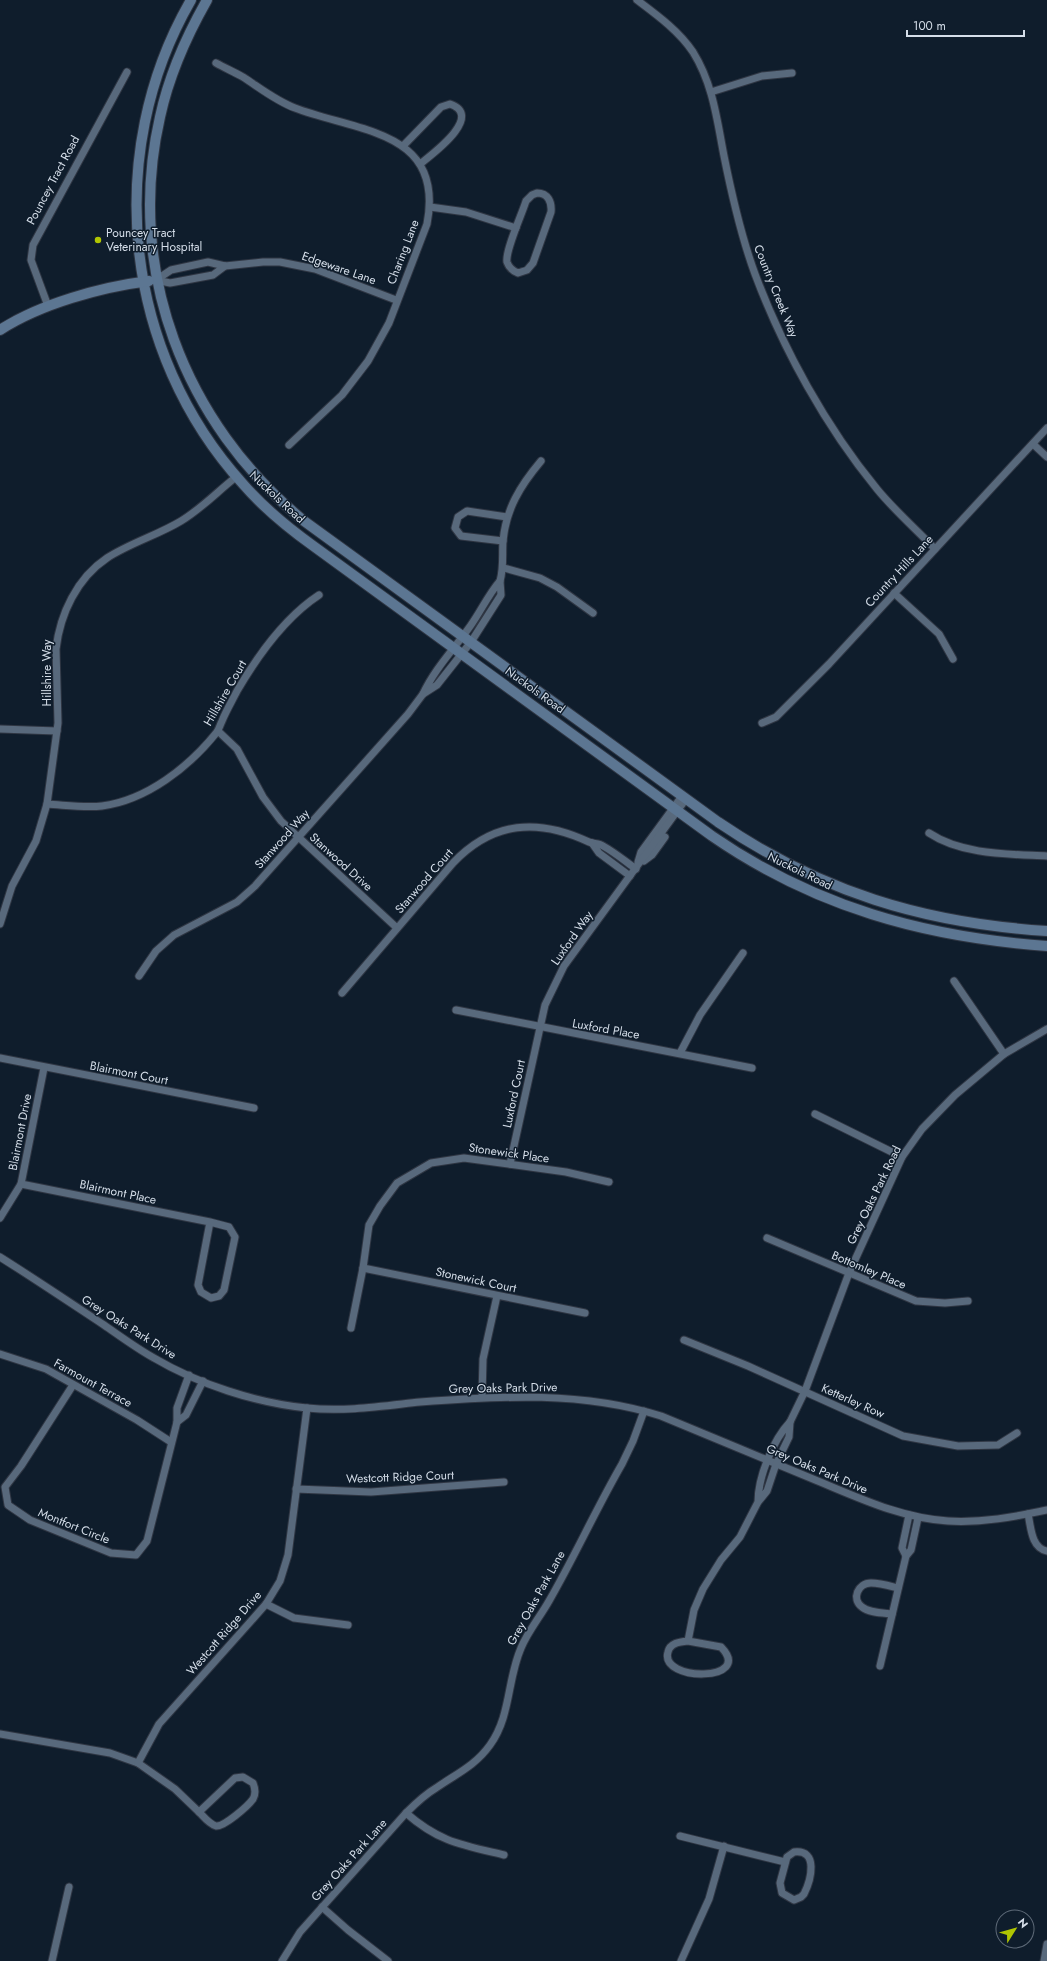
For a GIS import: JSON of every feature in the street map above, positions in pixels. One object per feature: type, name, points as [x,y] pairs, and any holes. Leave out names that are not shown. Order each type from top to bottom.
[{"type":"main road","points":[[143,282],[138,249],[136,207],[140,147],[145,117],[160,66],[177,25],[190,0]]},
{"type":"main road","points":[[0,330],[48,306],[72,298],[156,280],[151,232],[150,204],[154,150],[160,117],[178,59],[193,25],[207,0]]},
{"type":"main road","name":"Nuckols Road","points":[[156,280],[174,341],[190,380],[216,426],[249,469],[270,492],[304,521],[686,799],[731,831],[774,857],[824,882],[910,911],[948,920],[989,926],[1047,931]]},
{"type":"main road","name":"Nuckols Road","points":[[143,282],[161,348],[182,396],[210,442],[236,477],[286,526],[678,811],[759,866],[795,885],[860,911],[908,925],[987,941],[1047,946]]},
{"type":"street","name":"Country Creek Way","points":[[637,0],[667,24],[686,42],[700,65],[711,92],[747,251],[772,316],[792,358],[835,431],[859,466],[887,501],[935,548]]},
{"type":"street","name":"Charing Lane","points":[[216,63],[286,105],[382,134],[403,146],[420,164],[428,184],[430,207],[427,224],[380,342],[359,375],[342,395],[289,445]]},
{"type":"street","name":"Pouncey Tract Road","points":[[48,306],[31,260],[33,244],[127,72]]},
{"type":"street","points":[[711,92],[762,76],[792,73]]},
{"type":"street","points":[[403,146],[441,107],[450,104],[459,110],[461,115],[461,124],[448,140],[420,164]]},
{"type":"street","points":[[537,193],[546,195],[551,203],[551,212],[533,263],[527,270],[518,273],[510,268],[507,258],[516,228],[528,198],[537,193]]},
{"type":"street","points":[[430,207],[466,212],[516,228]]},
{"type":"street","name":"Edgeware Lane","points":[[156,280],[171,270],[208,262],[225,266],[263,262],[298,265],[315,269],[396,300]]},
{"type":"street","name":"Edgeware Lane","points":[[156,280],[170,284],[213,275],[225,266]]},
{"type":"street","name":"Country Hills Lane","points":[[762,723],[776,717],[787,707],[1047,428]]},
{"type":"street","points":[[1033,444],[1047,457]]},
{"type":"street","points":[[500,582],[504,568],[503,541],[506,517],[520,488],[541,461]]},
{"type":"street","name":"Hillshire Way","points":[[0,924],[12,886],[36,841],[47,804],[57,731],[59,701],[56,649],[63,616],[72,596],[93,570],[107,559],[182,521],[236,477]]},
{"type":"street","points":[[503,541],[461,536],[455,528],[458,517],[467,511],[506,517]]},
{"type":"street","points":[[504,568],[540,578],[557,587],[593,613]]},
{"type":"street","name":"Stanwood Way","points":[[423,694],[437,685],[457,651],[462,636],[471,626],[492,591],[500,582]]},
{"type":"street","name":"Stanwood Way","points":[[139,976],[156,951],[174,935],[227,908],[246,895],[403,720],[423,694],[430,679],[457,651],[471,642],[501,595],[500,582]]},
{"type":"street","points":[[894,593],[939,634],[953,659]]},
{"type":"street","name":"Hillshire Court","points":[[47,804],[101,806],[139,795],[178,771],[193,758],[218,731],[238,690],[258,658],[289,620],[306,603],[319,594]]},
{"type":"street","points":[[0,729],[57,731]]},
{"type":"street","name":"Stanwood Drive","points":[[218,731],[237,748],[272,811],[298,838],[397,928]]},
{"type":"street","name":"Luxford Way","points":[[539,1028],[545,1005],[564,966],[630,876],[652,855],[686,799]]},
{"type":"street","name":"Luxford Way","points":[[636,869],[641,852],[678,811],[686,799]]},
{"type":"street","name":"Stanwood Court","points":[[342,993],[459,856],[477,843],[497,833],[513,828],[543,827],[570,833],[592,843],[602,845],[636,869]]},
{"type":"street","points":[[929,833],[944,842],[961,847],[992,852],[1047,856]]},
{"type":"street","name":"Stanwood Court","points":[[592,843],[598,853],[630,876]]},
{"type":"street","points":[[680,1053],[700,1015],[744,953]]},
{"type":"street","points":[[954,981],[1004,1054]]},
{"type":"street","name":"Luxford Place","points":[[456,1010],[539,1028],[680,1053],[752,1068]]},
{"type":"street","name":"Luxford Court","points":[[510,1164],[539,1028]]},
{"type":"street","name":"Grey Oaks Park Road","points":[[758,1502],[758,1489],[767,1460],[782,1430],[790,1422],[805,1391],[849,1273],[902,1157],[922,1129],[955,1095],[1004,1054],[1047,1029]]},
{"type":"street","name":"Blairmont Court","points":[[0,1058],[44,1068],[254,1108]]},
{"type":"street","name":"Blairmont Drive","points":[[0,1218],[21,1184],[44,1068]]},
{"type":"street","points":[[815,1114],[902,1157]]},
{"type":"street","name":"Stonewick Place","points":[[351,1328],[363,1268],[369,1225],[380,1206],[397,1183],[431,1163],[464,1158],[566,1172],[609,1182]]},
{"type":"street","name":"Blairmont Place","points":[[21,1184],[210,1222],[229,1227],[235,1237],[224,1290],[219,1296],[211,1298],[201,1292],[198,1285],[210,1222]]},
{"type":"street","name":"Bottomley Place","points":[[767,1238],[916,1301],[945,1303],[968,1301]]},
{"type":"street","name":"Grey Oaks Park Drive","points":[[0,1257],[154,1358],[203,1381],[252,1398],[307,1408],[345,1409],[482,1397],[563,1397],[601,1402],[644,1411],[877,1506],[918,1518],[948,1521],[984,1521],[1047,1510]]},
{"type":"street","name":"Stonewick Court","points":[[363,1268],[585,1313]]},
{"type":"street","points":[[482,1397],[483,1359],[496,1296]]},
{"type":"street","name":"Ketterley Row","points":[[684,1340],[805,1391],[903,1436],[958,1446],[998,1445],[1017,1433]]},
{"type":"street","name":"Farmount Terrace","points":[[0,1354],[46,1369],[73,1386],[136,1420],[171,1442]]},
{"type":"street","name":"Montfort Circle","points":[[73,1386],[21,1466],[5,1487],[8,1505],[30,1520],[111,1553],[136,1555],[147,1541],[177,1422],[177,1408],[189,1375]]},
{"type":"street","name":"Montfort Circle","points":[[177,1422],[186,1415],[203,1381]]},
{"type":"street","name":"Westcott Ridge Drive","points":[[138,1763],[159,1724],[266,1604],[280,1581],[288,1555],[307,1408]]},
{"type":"street","name":"Grey Oaks Park Lane","points":[[282,1961],[293,1941],[406,1813],[425,1795],[473,1764],[491,1744],[500,1728],[507,1707],[515,1664],[521,1647],[549,1601],[622,1464],[633,1441],[644,1411]]},
{"type":"street","name":"Grey Oaks Park Road","points":[[688,1641],[694,1610],[703,1589],[718,1564],[748,1524],[758,1502],[767,1491],[776,1464],[789,1437],[790,1422]]},
{"type":"street","name":"Westcott Ridge Court","points":[[296,1489],[371,1492],[504,1482]]},
{"type":"street","points":[[1028,1514],[1036,1544],[1040,1548],[1047,1551]]},
{"type":"street","points":[[906,1556],[902,1548],[909,1515]]},
{"type":"street","points":[[880,1666],[906,1556],[911,1550],[918,1518]]},
{"type":"street","points":[[892,1614],[862,1608],[858,1603],[856,1596],[862,1585],[869,1582],[898,1588]]},
{"type":"street","points":[[266,1604],[294,1618],[348,1625]]},
{"type":"street","points":[[688,1641],[721,1648],[727,1658],[727,1664],[724,1669],[712,1674],[679,1671],[674,1668],[669,1664],[667,1657],[668,1650],[672,1645],[679,1642],[688,1641]]},
{"type":"street","points":[[0,1734],[110,1753],[138,1763],[176,1789],[199,1812],[213,1825],[225,1825],[253,1798],[255,1791],[253,1783],[243,1777],[235,1778],[199,1812]]},
{"type":"street","points":[[406,1813],[420,1826],[435,1835],[464,1845],[504,1855]]},
{"type":"street","points":[[680,1836],[785,1862]]},
{"type":"street","points":[[682,1961],[709,1899],[724,1846]]},
{"type":"street","points":[[794,1852],[803,1852],[810,1858],[812,1868],[806,1891],[798,1899],[790,1898],[782,1893],[780,1883],[785,1862],[787,1857],[794,1852]]},
{"type":"street","points":[[52,1961],[69,1887]]},
{"type":"street","points":[[322,1907],[348,1930],[388,1961]]},
{"type":"street","points":[[1044,1961],[1047,1944]]},
{"type":"place","name":"Pouncey Tract Veterinary Hospital","points":[[98,240]]}]
